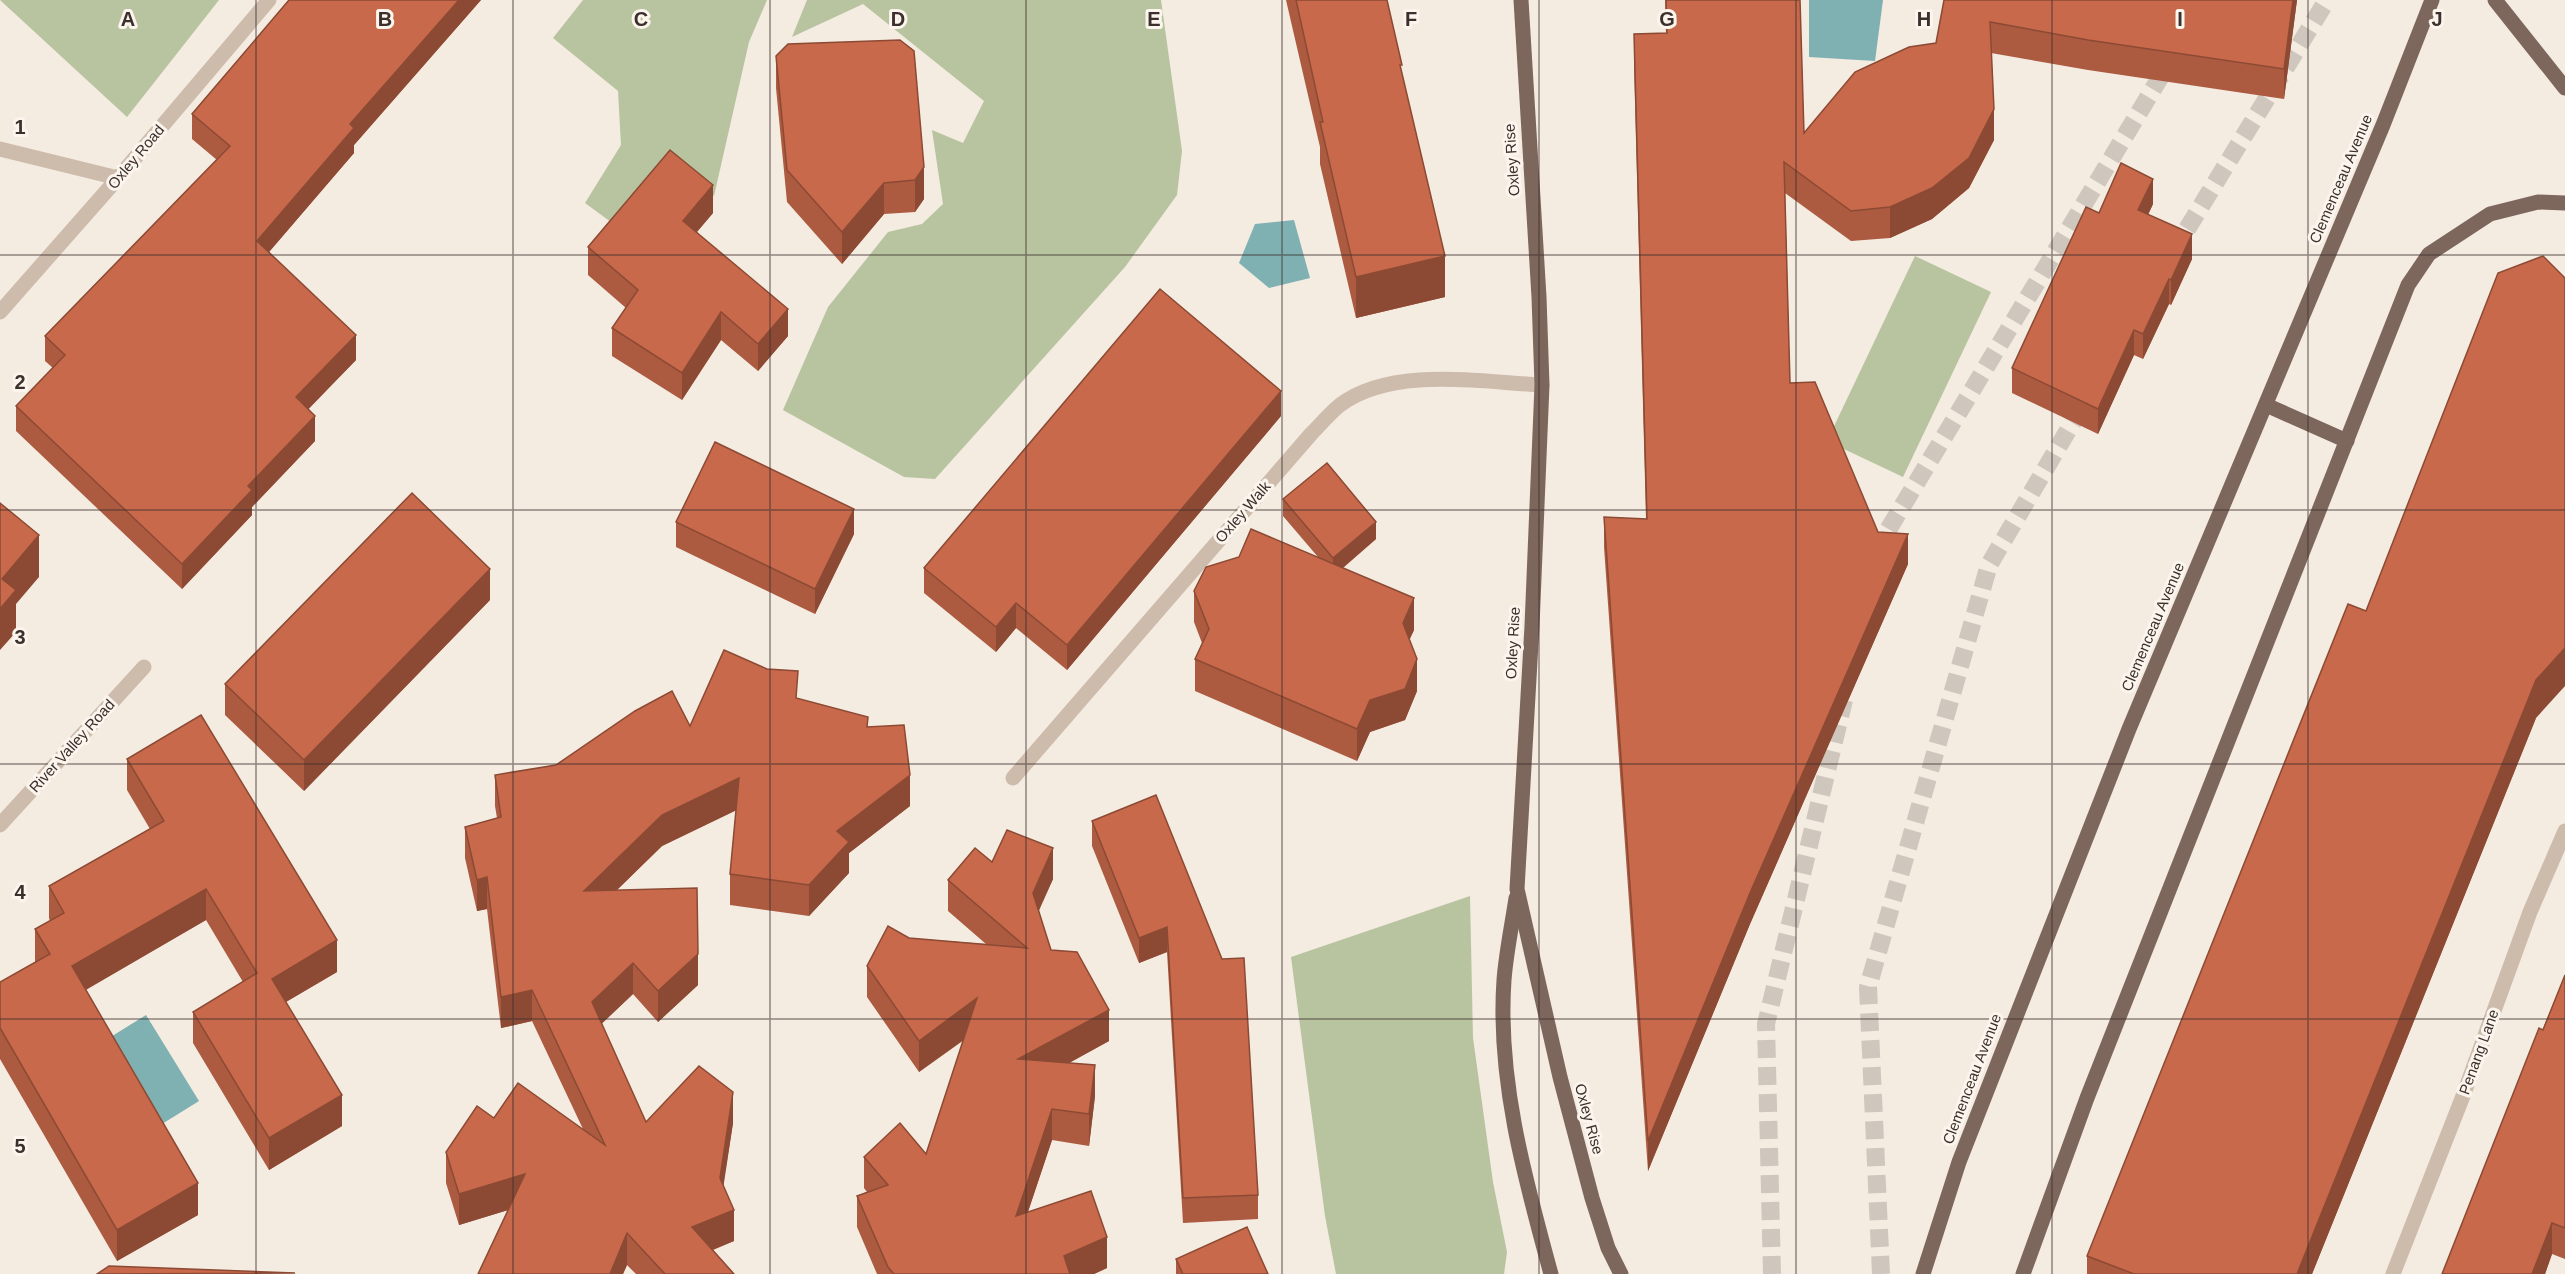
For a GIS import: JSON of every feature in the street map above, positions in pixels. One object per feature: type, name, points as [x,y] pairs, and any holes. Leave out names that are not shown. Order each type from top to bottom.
[{"type":"main road","name":"Oxley Rise","points":[[1521,0],[1542,385],[1533,614],[1517,889],[1560,1077],[1592,1198],[1608,1248],[1621,1274]]},
{"type":"main road","name":"Clemenceau Avenue","points":[[1923,1274],[1959,1162],[2129,729],[2266,405],[2432,0]]},
{"type":"main road","points":[[2495,0],[2565,88]]},
{"type":"main road","points":[[2023,1274],[2087,1098],[2408,285],[2429,254],[2490,214],[2538,202],[2565,203]]},
{"type":"main road","points":[[2266,405],[2347,441]]},
{"type":"main road","points":[[1517,889],[1504,980],[1504,1048],[1515,1130],[1551,1274]]},
{"type":"street","name":"Oxley Road","points":[[0,312],[118,178],[269,0]]},
{"type":"street","points":[[0,149],[118,178]]},
{"type":"street","name":"Oxley Walk","points":[[1013,778],[1311,434],[1341,404],[1383,385],[1416,379],[1542,385]]},
{"type":"street","name":"River Valley Road","points":[[0,825],[144,667]]},
{"type":"street","name":"Penang Lane","points":[[2393,1274],[2463,1096],[2530,912],[2565,831]]},
{"type":"green space","points":[[0,0],[219,0],[127,117]]},
{"type":"green space","points":[[583,0],[767,0],[749,42],[714,196],[665,163],[615,225],[585,203],[621,145],[618,91],[553,38]]},
{"type":"green space","points":[[807,0],[1161,0],[1182,151],[1177,195],[1125,267],[935,479],[904,477],[783,410],[828,307],[888,232],[922,224],[943,204],[932,130],[963,143],[984,101],[863,4],[792,37]]},
{"type":"green space","points":[[1915,256],[1991,292],[1903,477],[1827,441]]},
{"type":"green space","points":[[1470,896],[1473,1038],[1493,1182],[1507,1252],[1504,1274],[1336,1274],[1325,1216],[1291,957]]},
{"type":"water","points":[[1809,0],[1883,0],[1875,61],[1809,57]]},
{"type":"water","points":[[1294,220],[1310,278],[1269,288],[1239,263],[1255,224]]},
{"type":"water","points":[[146,1015],[199,1101],[162,1124],[109,1038]]},
{"type":"building","points":[[289,0],[459,0],[350,124],[354,128],[257,241],[356,335],[296,397],[315,416],[248,486],[252,490],[182,564],[16,406],[65,355],[45,336],[230,146],[192,114]]},
{"type":"building","points":[[1296,0],[1387,0],[1445,256],[1356,277],[1320,122],[1323,122]]},
{"type":"building","points":[[1666,0],[1800,0],[1804,133],[1855,72],[1909,47],[1936,43],[1944,0],[2293,0],[2284,69],[2088,40],[1990,22],[1994,109],[1969,158],[1932,188],[1890,207],[1851,211],[1784,162],[1790,383],[1815,382],[1878,532],[1908,534],[1750,893],[1648,1141],[1604,517],[1647,519],[1634,34],[1667,33]]},
{"type":"building","points":[[900,40],[914,51],[924,167],[915,180],[884,183],[842,232],[787,170],[776,56],[788,44]]},
{"type":"building","points":[[670,150],[713,185],[683,221],[788,309],[758,344],[721,312],[682,373],[612,328],[638,290],[588,247]]},
{"type":"building","points":[[2121,163],[2153,179],[2138,210],[2192,234],[2143,334],[2134,330],[2098,409],[2012,368],[2086,207],[2099,213]]},
{"type":"building","points":[[2543,256],[2565,278],[2565,648],[2536,680],[2297,1274],[2134,1274],[2087,1256],[2348,604],[2366,611],[2498,273]]},
{"type":"building","points":[[1160,289],[1281,391],[1067,645],[1016,603],[996,627],[924,568]]},
{"type":"building","points":[[715,442],[854,509],[815,589],[676,522]]},
{"type":"building","points":[[1327,463],[1376,522],[1333,558],[1283,499]]},
{"type":"building","points":[[412,493],[490,569],[304,760],[225,684]]},
{"type":"building","points":[[0,503],[39,535],[2,579],[16,590],[0,609]]},
{"type":"building","points":[[1251,529],[1414,598],[1403,623],[1417,659],[1405,689],[1370,700],[1357,729],[1195,659],[1209,629],[1194,591],[1206,567],[1239,557]]},
{"type":"building","points":[[724,650],[767,669],[798,671],[796,698],[868,717],[867,727],[904,725],[910,775],[837,831],[849,842],[809,885],[730,874],[739,778],[662,815],[584,891],[697,888],[698,954],[658,991],[633,963],[592,1002],[646,1122],[699,1066],[733,1092],[720,1178],[734,1210],[692,1227],[734,1274],[665,1274],[627,1233],[610,1274],[478,1274],[525,1174],[459,1194],[446,1152],[477,1106],[494,1118],[518,1083],[605,1145],[532,990],[501,997],[487,877],[477,880],[465,827],[501,817],[495,775],[556,765],[635,711],[672,691],[690,726]]},
{"type":"building","points":[[201,715],[337,940],[272,979],[342,1095],[269,1138],[193,1012],[257,973],[206,889],[72,966],[198,1183],[117,1230],[0,1028],[0,982],[50,954],[35,929],[64,913],[49,886],[164,821],[127,759]]},
{"type":"building","points":[[1156,795],[1222,959],[1244,958],[1258,1195],[1183,1198],[1167,927],[1139,938],[1092,821]]},
{"type":"building","points":[[1007,830],[1053,848],[1033,893],[1051,950],[1077,952],[1109,1010],[1018,1059],[1095,1065],[1089,1114],[1052,1109],[1016,1216],[1091,1191],[1107,1237],[1064,1256],[1070,1274],[894,1274],[888,1267],[857,1196],[888,1185],[864,1157],[900,1123],[926,1154],[977,998],[919,1041],[867,966],[888,926],[909,938],[1027,948],[948,880],[975,848],[992,862]]},
{"type":"building","points":[[2565,975],[2565,1228],[2552,1223],[2532,1274],[2442,1274],[2539,1028],[2543,1030]]},
{"type":"building","points":[[1247,1227],[1268,1274],[1183,1274],[1176,1259]]},
{"type":"building","points":[[109,1266],[295,1273],[97,1274]]},
{"type":"tunnel","points":[[2173,252],[2327,0]]},
{"type":"tunnel","points":[[1879,554],[1882,540],[2170,61]]},
{"type":"tunnel","points":[[1881,1274],[1868,987],[1989,565],[2084,403]]},
{"type":"tunnel","points":[[1772,1274],[1766,1024],[1844,700]]}]
